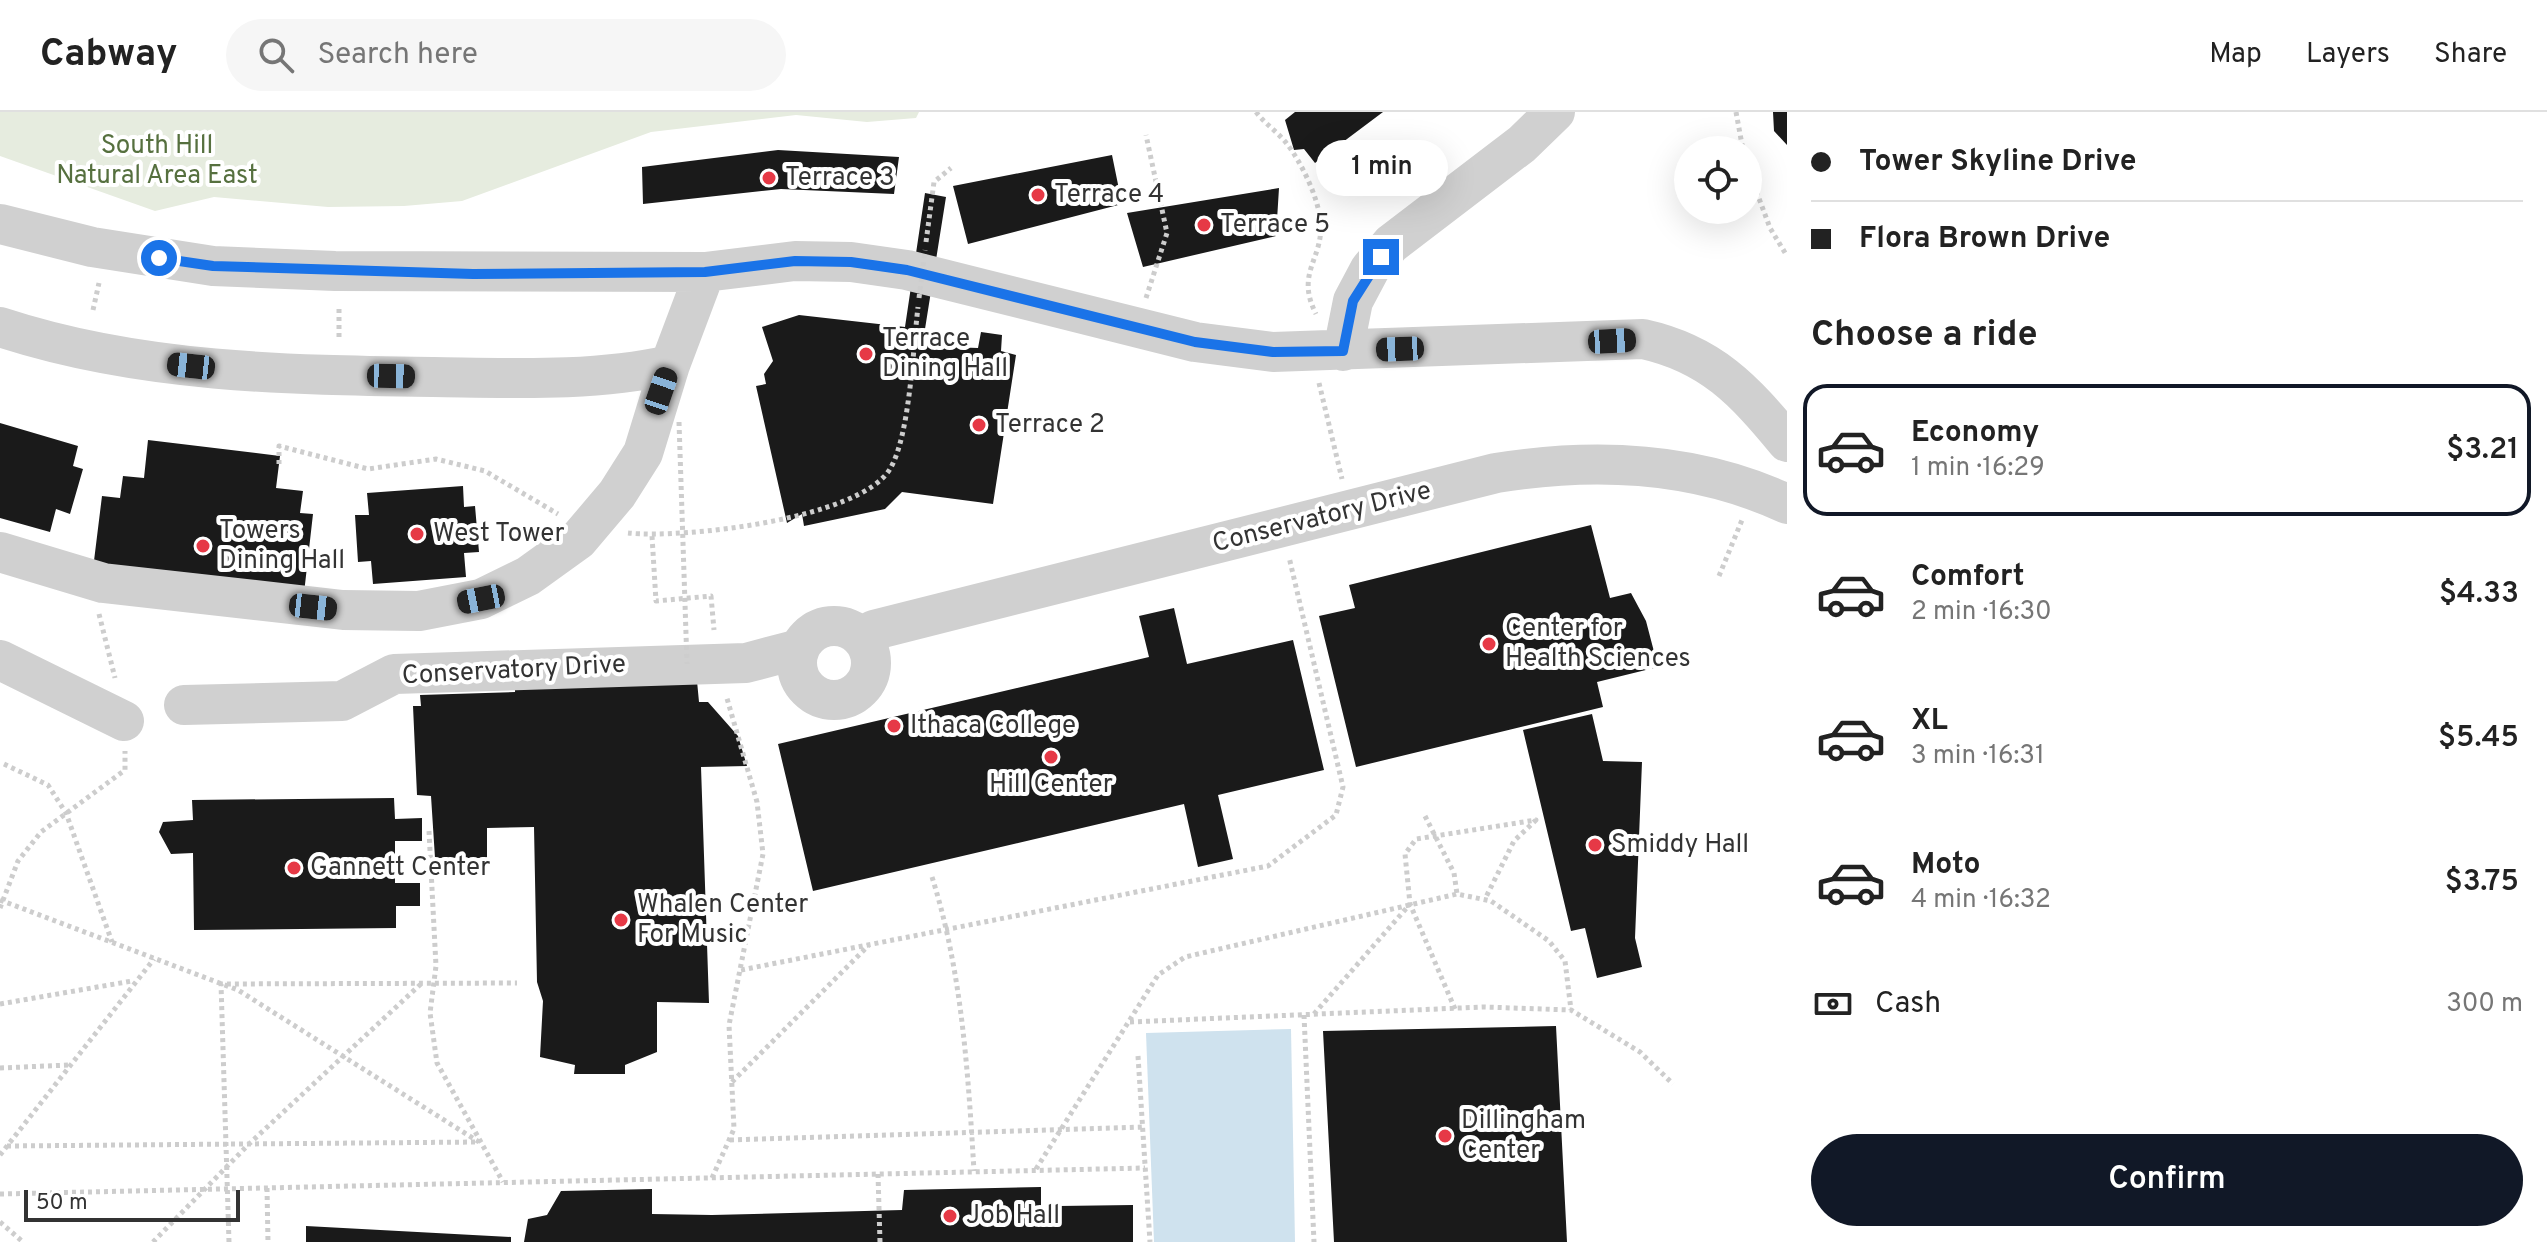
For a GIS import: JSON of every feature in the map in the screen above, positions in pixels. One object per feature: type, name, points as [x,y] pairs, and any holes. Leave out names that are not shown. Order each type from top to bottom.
[{"type":"street","points":[[1343,351],[1353,301],[1370,269],[1391,244],[1522,144],[1555,112]]},
{"type":"street","points":[[0,224],[92,247],[213,266],[473,274],[705,272],[795,261],[851,262],[907,270],[1195,342],[1273,352],[1643,339],[1698,356],[1722,372],[1787,442]]},
{"type":"street","points":[[0,552],[90,579],[343,610],[419,611],[481,599],[528,576],[578,540],[617,494],[643,453],[670,365],[682,340],[705,272]]},
{"type":"street","points":[[0,327],[79,348],[242,372],[501,378],[630,374],[670,365]]},
{"type":"street","name":"Conservatory Drive","points":[[860,637],[874,630],[1496,473],[1585,463],[1669,468],[1751,487],[1787,504]]},
{"type":"street","points":[[820,629],[849,629],[860,637],[871,664],[868,678],[860,690],[833,701],[807,690],[799,677],[796,663],[799,649],[820,629]]},
{"type":"street","name":"Conservatory Drive","points":[[184,705],[342,701],[394,674],[746,663],[799,649]]},
{"type":"street","points":[[0,660],[124,721]]},
{"type":"path","points":[[1736,112],[1740,136]]},
{"type":"path","points":[[1136,329],[1167,233],[1146,135]]},
{"type":"path","points":[[919,298],[934,182],[951,168]]},
{"type":"path","points":[[1762,207],[1770,228],[1787,256]]},
{"type":"path","points":[[93,310],[99,283]]},
{"type":"path","points":[[339,309],[339,339]]},
{"type":"path","points":[[679,422],[702,664],[757,802],[763,854],[729,1025],[734,1129],[712,1178]]},
{"type":"path","points":[[741,970],[1268,866],[1336,815],[1343,787],[1282,528]]},
{"type":"path","points":[[652,536],[656,601],[711,596],[702,664]]},
{"type":"path","points":[[90,579],[124,721],[125,770],[41,832],[18,861],[1,903],[238,990],[479,1142]]},
{"type":"path","points":[[4,764],[48,785],[66,813],[112,943]]},
{"type":"path","points":[[1425,816],[1454,873],[1457,894]]},
{"type":"path","points":[[1455,1009],[1410,904],[1405,854],[1416,839],[1536,820],[1514,841],[1485,900]]},
{"type":"path","points":[[429,831],[436,966],[430,1013],[437,1063],[504,1183]]},
{"type":"path","points":[[932,877],[949,929],[967,1051],[974,1171]]},
{"type":"path","points":[[1036,1170],[1158,975],[1185,957],[1457,894],[1485,900],[1549,941],[1565,961],[1571,1010]]},
{"type":"path","points":[[1314,1015],[1410,904]]},
{"type":"path","points":[[731,1083],[870,945]]},
{"type":"path","points":[[0,1155],[133,981],[154,959]]},
{"type":"path","points":[[0,1004],[133,981]]},
{"type":"path","points":[[153,1242],[249,1144],[423,982]]},
{"type":"path","points":[[221,984],[517,983]]},
{"type":"path","points":[[221,984],[229,1242]]},
{"type":"path","points":[[1129,1022],[1455,1009],[1571,1010],[1640,1052],[1673,1084]]},
{"type":"path","points":[[1304,1015],[1314,1242]]},
{"type":"path","points":[[1138,1056],[1150,1242]]},
{"type":"path","points":[[0,1068],[70,1065]]},
{"type":"path","points":[[730,1140],[1142,1127]]},
{"type":"path","points":[[7,1146],[479,1142]]},
{"type":"path","points":[[0,1194],[1145,1168]]},
{"type":"path","points":[[878,1174],[880,1242]]},
{"type":"path","points":[[267,1188],[268,1242]]},
{"type":"path","points":[[0,1222],[23,1242]]},
{"type":"green space","name":"South Hill Natural Area East","points":[[0,112],[919,112],[916,118],[867,122],[796,115],[651,132],[462,201],[404,206],[328,207],[214,197],[155,211],[0,156]]},
{"type":"water","points":[[1291,1029],[1295,1242],[1154,1242],[1146,1033]]},
{"type":"building","points":[[1295,112],[1383,112],[1315,163],[1304,149],[1294,150],[1285,120]]},
{"type":"building","points":[[1773,112],[1787,112],[1787,145],[1774,131]]},
{"type":"building","name":"Terrace 3","points":[[778,150],[899,157],[894,194],[781,189],[643,204],[642,167]]},
{"type":"building","name":"Terrace 4","points":[[1112,155],[1122,204],[968,244],[953,186]]},
{"type":"building","name":"Terrace 5","points":[[1279,188],[1276,236],[1143,267],[1127,213]]},
{"type":"building","name":"Terrace Dining Hall","points":[[925,193],[946,197],[925,329],[954,336],[950,347],[978,348],[981,332],[1002,335],[1001,351],[1016,355],[993,504],[902,492],[885,509],[804,526],[802,514],[787,523],[756,386],[766,384],[764,374],[773,361],[762,327],[799,315],[905,327]]},
{"type":"building","points":[[0,423],[78,446],[73,466],[83,469],[70,514],[56,509],[50,532],[0,518]]},
{"type":"building","name":"Towers Dining Hall","points":[[148,440],[280,456],[276,488],[303,491],[300,513],[313,514],[303,602],[92,577],[102,496],[120,498],[123,476],[144,478]]},
{"type":"building","name":"West Tower","points":[[463,486],[464,507],[475,506],[479,552],[464,553],[466,577],[373,584],[371,561],[358,562],[355,515],[369,515],[367,493]]},
{"type":"building","name":"Center for Health Sciences","points":[[1591,525],[1610,598],[1631,593],[1646,621],[1658,667],[1597,682],[1603,707],[1356,767],[1319,616],[1355,608],[1349,585]]},
{"type":"building","name":"Hill Center","points":[[1174,608],[1187,664],[1293,640],[1324,770],[1218,795],[1233,859],[1198,867],[1184,804],[813,891],[778,744],[1149,657],[1139,616]]},
{"type":"building","name":"Whalen Center For Music","points":[[697,681],[699,702],[708,702],[738,736],[747,766],[701,767],[709,1003],[657,1002],[657,1052],[625,1065],[625,1074],[574,1074],[575,1065],[540,1057],[543,1001],[537,982],[534,827],[487,828],[487,858],[435,858],[431,796],[417,795],[413,706],[421,706],[420,695],[515,692],[515,686]]},
{"type":"building","name":"Smiddy Hall","points":[[1592,714],[1603,761],[1642,762],[1635,938],[1642,967],[1597,978],[1585,928],[1571,931],[1523,730]]},
{"type":"building","name":"Gannett Center","points":[[394,798],[395,819],[422,818],[422,841],[395,841],[395,883],[420,883],[420,906],[396,906],[396,928],[194,930],[193,853],[171,854],[159,832],[163,822],[193,820],[192,800]]},
{"type":"building","name":"Dillingham Center","points":[[1556,1026],[1567,1242],[1334,1242],[1323,1031]]},
{"type":"building","points":[[1041,1187],[1041,1223],[1059,1222],[1059,1206],[1133,1205],[1133,1242],[524,1242],[528,1219],[547,1215],[561,1191],[652,1189],[652,1214],[712,1215],[902,1210],[904,1190]]},
{"type":"building","points":[[306,1226],[511,1237],[511,1242],[306,1242]]},
{"type":"place","name":"Terrace 3","points":[[769,178]]},
{"type":"place","name":"Terrace 4","points":[[1038,195]]},
{"type":"place","name":"Terrace 5","points":[[1204,225]]},
{"type":"place","name":"Terrace Dining Hall","points":[[866,354]]},
{"type":"place","name":"Terrace 2","points":[[979,425]]},
{"type":"place","name":"West Tower","points":[[417,534]]},
{"type":"place","name":"Towers Dining Hall","points":[[203,546]]},
{"type":"place","name":"Center for Health Sciences","points":[[1489,644]]},
{"type":"place","name":"Ithaca College","points":[[894,726]]},
{"type":"place","name":"Hill Center","points":[[1051,757]]},
{"type":"place","name":"Smiddy Hall","points":[[1595,845]]},
{"type":"place","name":"Gannett Center","points":[[294,868]]},
{"type":"place","name":"Whalen Center For Music","points":[[621,920]]},
{"type":"place","name":"Dillingham Center","points":[[1445,1136]]},
{"type":"place","name":"Job Hall","points":[[950,1216]]},
{"type":"route","points":[[159,258],[213,266],[473,274],[705,272],[795,261],[851,262],[907,270],[1195,342],[1273,352],[1343,351],[1353,301],[1370,269],[1381,257]]}]
